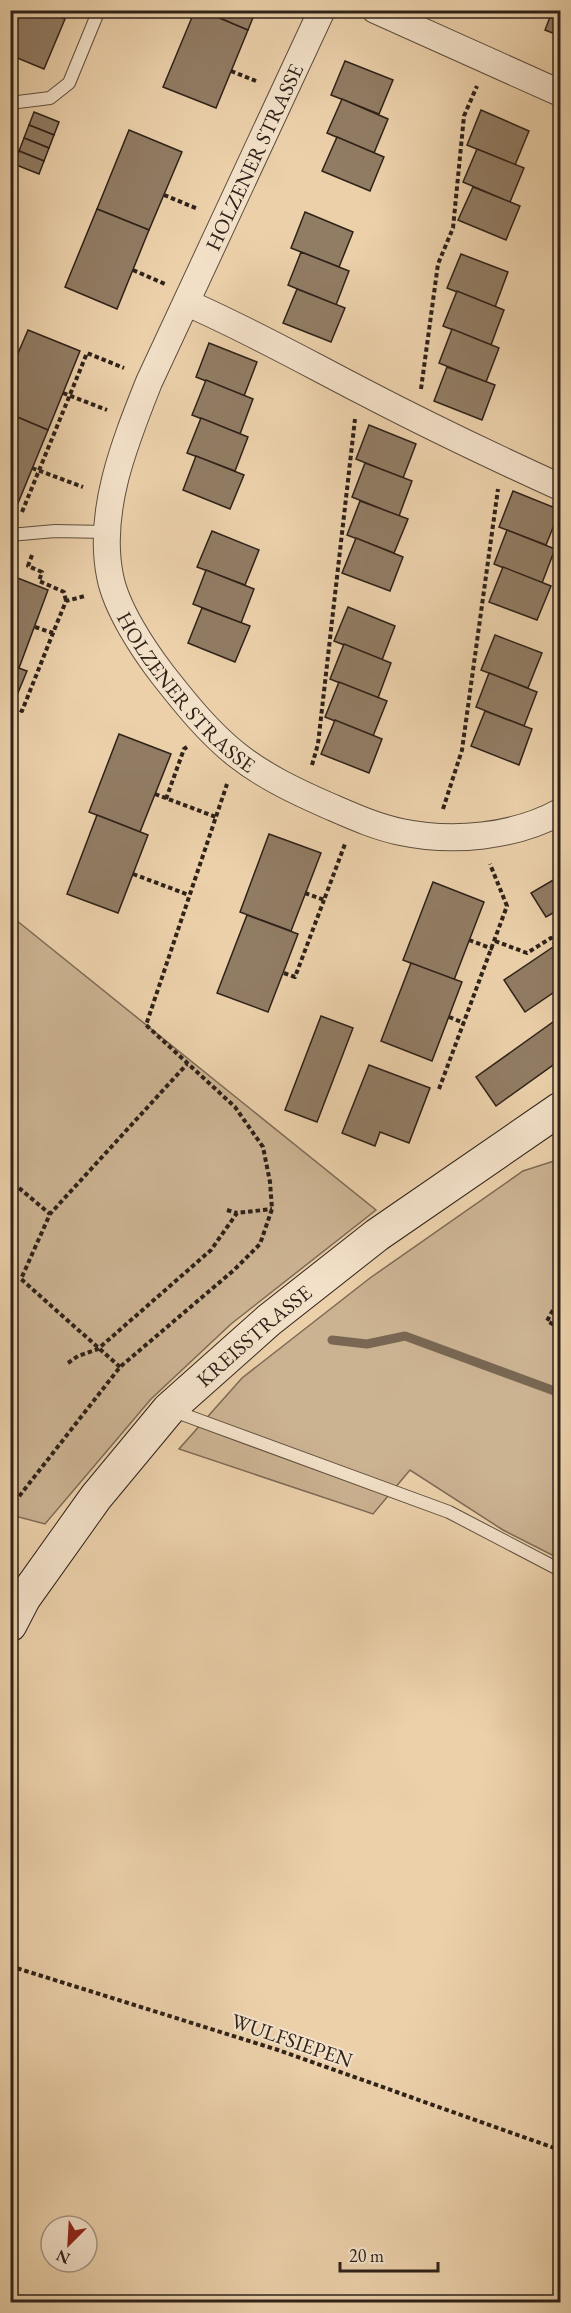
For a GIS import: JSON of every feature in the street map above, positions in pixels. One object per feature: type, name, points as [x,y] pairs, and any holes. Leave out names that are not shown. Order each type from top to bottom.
[{"type":"main road","name":"KREISSTRASSE","points":[[10,1625],[24,1599],[96,1497],[169,1409],[269,1320],[377,1235],[561,1109]]},
{"type":"street","name":"HOLZENER STRASSE","points":[[322,10],[179,294],[134,420],[112,496],[106,532],[110,577],[129,624],[151,660],[182,699],[236,755],[302,795],[368,822],[401,832],[434,837],[487,835],[540,823],[561,812]]},
{"type":"street","points":[[375,10],[561,93]]},
{"type":"street","points":[[179,294],[363,392],[561,487]]},
{"type":"lane","points":[[10,103],[50,98],[69,83],[99,10]]},
{"type":"lane","points":[[12,535],[106,532]]},
{"type":"lane","points":[[169,1409],[449,1512],[561,1570]]},
{"type":"path","points":[[410,415],[421,387],[438,264],[453,228],[464,116],[489,61]]},
{"type":"path","points":[[231,71],[259,82]]},
{"type":"path","points":[[164,195],[207,212]]},
{"type":"path","points":[[133,270],[179,294]]},
{"type":"path","points":[[12,535],[87,353],[130,371]]},
{"type":"path","points":[[302,795],[318,744],[353,428],[363,392]]},
{"type":"path","points":[[63,393],[102,408]]},
{"type":"path","points":[[434,837],[462,750],[496,496],[507,463]]},
{"type":"path","points":[[32,468],[79,485]]},
{"type":"path","points":[[13,707],[22,711],[66,601],[64,592],[39,581],[42,572],[28,566],[40,533]]},
{"type":"path","points":[[66,601],[87,595]]},
{"type":"path","points":[[35,627],[53,633]]},
{"type":"path","points":[[166,798],[183,749],[191,745]]},
{"type":"path","points":[[10,1508],[46,1465],[120,1367],[226,1277],[260,1244],[272,1209],[270,1182],[263,1146],[235,1107],[146,1025],[236,755]]},
{"type":"path","points":[[155,794],[216,816]]},
{"type":"path","points":[[284,973],[295,977],[349,833]]},
{"type":"path","points":[[439,1089],[493,949],[507,906],[488,859]]},
{"type":"path","points":[[133,874],[189,895]]},
{"type":"path","points":[[305,893],[324,900]]},
{"type":"path","points":[[495,941],[527,953],[551,938],[561,952]]},
{"type":"path","points":[[469,940],[493,949]]},
{"type":"path","points":[[449,1017],[464,1023]]},
{"type":"path","points":[[120,1367],[21,1279],[50,1215],[187,1064]]},
{"type":"path","points":[[19,1188],[50,1215]]},
{"type":"path","points":[[227,1210],[237,1213],[272,1209]]},
{"type":"path","points":[[68,1363],[78,1356],[98,1349],[211,1250],[237,1213]]},
{"type":"path","points":[[561,1297],[547,1321],[561,1328]]},
{"type":"path","name":"WULFSIEPEN","points":[[10,1966],[278,2050],[561,2150]]},
{"type":"shaded area","points":[[11,916],[376,1210],[231,1324],[151,1399],[45,1524],[11,1515]]},
{"type":"shaded area","points":[[560,1159],[560,1559],[503,1530],[410,1470],[373,1514],[179,1449],[242,1378],[370,1278],[523,1171]]},
{"type":"building","points":[[10,10],[44,10],[65,19],[44,69],[10,55]]},
{"type":"building","points":[[195,10],[201,10],[248,30],[216,108],[163,87]]},
{"type":"building","points":[[201,10],[256,10],[248,30]]},
{"type":"building","points":[[494,10],[513,10],[510,17]]},
{"type":"building","points":[[552,10],[560,10],[560,21],[550,17]]},
{"type":"building","points":[[550,17],[560,21],[560,36],[545,30]]},
{"type":"building","points":[[345,61],[393,80],[379,114],[331,95]]},
{"type":"building","points":[[342,99],[388,119],[374,153],[327,133]]},
{"type":"building","points":[[481,110],[529,131],[515,165],[467,145]]},
{"type":"building","points":[[34,112],[59,122],[54,135],[29,125]]},
{"type":"building","points":[[29,125],[54,135],[49,148],[24,138]]},
{"type":"building","points":[[129,130],[182,152],[149,230],[97,209]]},
{"type":"building","points":[[337,137],[384,157],[370,191],[322,171]]},
{"type":"building","points":[[24,138],[49,148],[44,161],[19,151]]},
{"type":"building","points":[[477,149],[524,168],[510,202],[463,182]]},
{"type":"building","points":[[19,151],[44,161],[39,174],[14,164]]},
{"type":"building","points":[[473,187],[520,206],[506,240],[458,220]]},
{"type":"building","points":[[97,209],[149,230],[117,309],[65,287]]},
{"type":"building","points":[[305,212],[353,232],[339,267],[291,248]]},
{"type":"building","points":[[301,252],[349,271],[336,305],[288,285]]},
{"type":"building","points":[[461,254],[508,272],[495,307],[447,288]]},
{"type":"building","points":[[297,289],[345,308],[331,342],[283,323]]},
{"type":"building","points":[[457,291],[504,310],[491,345],[443,326]]},
{"type":"building","points":[[452,329],[499,348],[486,382],[439,363]]},
{"type":"building","points":[[28,330],[80,351],[48,430],[10,414],[10,372]]},
{"type":"building","points":[[209,343],[257,362],[244,396],[196,377]]},
{"type":"building","points":[[447,367],[495,385],[482,420],[434,401]]},
{"type":"building","points":[[206,380],[253,399],[240,434],[192,415]]},
{"type":"building","points":[[10,414],[48,430],[16,508],[10,506]]},
{"type":"building","points":[[201,418],[248,437],[235,471],[187,453]]},
{"type":"building","points":[[369,425],[416,444],[403,478],[356,459]]},
{"type":"building","points":[[196,456],[244,475],[230,509],[183,490]]},
{"type":"building","points":[[365,463],[412,481],[399,516],[352,497]]},
{"type":"building","points":[[513,491],[560,510],[546,545],[499,527]]},
{"type":"building","points":[[360,501],[408,519],[394,553],[347,535]]},
{"type":"building","points":[[507,530],[555,549],[542,583],[494,564]]},
{"type":"building","points":[[212,531],[259,550],[245,585],[197,567]]},
{"type":"building","points":[[356,538],[403,557],[390,591],[342,573]]},
{"type":"building","points":[[503,567],[551,586],[537,620],[489,602]]},
{"type":"building","points":[[206,570],[254,589],[241,623],[193,604]]},
{"type":"building","points":[[10,575],[48,590],[19,668],[10,665]]},
{"type":"building","points":[[348,607],[395,626],[382,660],[334,641]]},
{"type":"building","points":[[202,608],[250,626],[235,662],[188,643]]},
{"type":"building","points":[[495,635],[542,653],[528,688],[481,670]]},
{"type":"building","points":[[344,644],[391,663],[378,698],[330,679]]},
{"type":"building","points":[[10,665],[27,671],[10,712]]},
{"type":"building","points":[[489,673],[537,692],[524,726],[476,707]]},
{"type":"building","points":[[339,682],[387,701],[373,736],[325,717]]},
{"type":"building","points":[[485,711],[532,729],[519,765],[471,746]]},
{"type":"building","points":[[335,720],[382,739],[369,773],[321,754]]},
{"type":"building","points":[[119,734],[171,754],[140,832],[89,812]]},
{"type":"building","points":[[97,815],[148,835],[118,913],[67,894]]},
{"type":"building","points":[[269,834],[321,853],[291,931],[240,912]]},
{"type":"building","points":[[560,876],[560,909],[546,917],[531,893]]},
{"type":"building","points":[[433,882],[484,902],[454,980],[403,960]]},
{"type":"building","points":[[247,915],[298,934],[268,1012],[217,993]]},
{"type":"building","points":[[553,947],[560,959],[560,988],[525,1012],[504,980]]},
{"type":"building","points":[[411,963],[462,982],[432,1061],[381,1041]]},
{"type":"building","points":[[321,1016],[353,1028],[317,1122],[285,1110]]},
{"type":"building","points":[[560,1017],[560,1060],[496,1106],[476,1077]]},
{"type":"building","points":[[369,1065],[430,1088],[409,1143],[380,1132],[375,1146],[342,1133]]},
{"type":"waterway","points":[[332,1340],[367,1344],[405,1336],[560,1393]]}]
